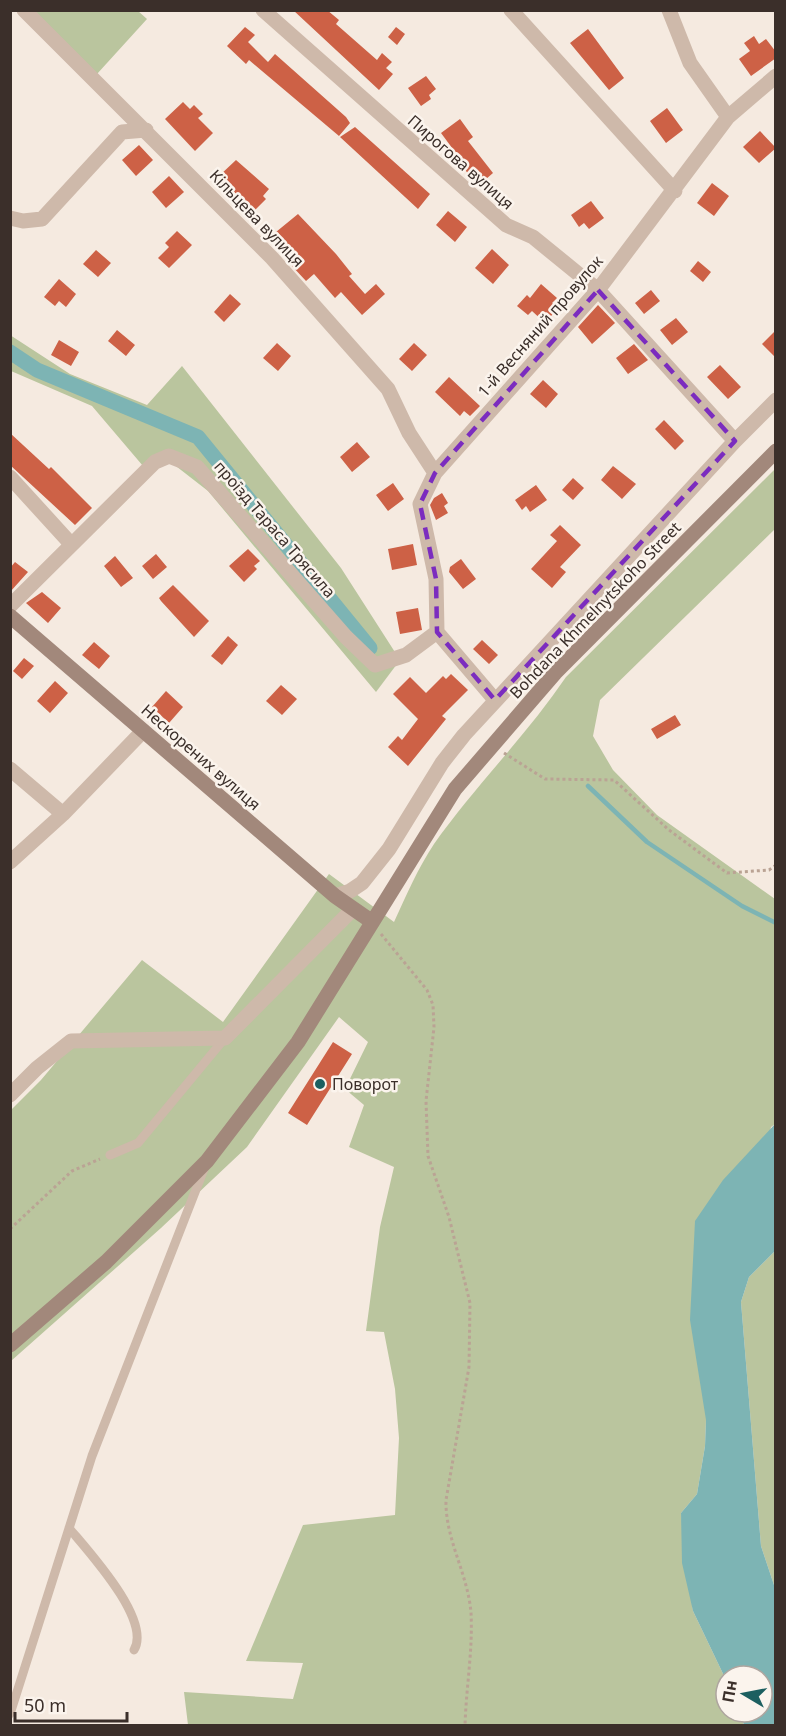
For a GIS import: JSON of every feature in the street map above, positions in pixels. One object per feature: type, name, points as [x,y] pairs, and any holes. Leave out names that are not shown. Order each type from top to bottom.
[{"type":"main road","name":"Bohdana Khmelnytskoho Street","points":[[10,1344],[106,1262],[207,1161],[298,1042],[454,789],[555,673],[776,452]]},
{"type":"main road","name":"Нескорених вулиця","points":[[10,616],[335,896],[371,921]]},
{"type":"street","name":"Кільцева вулиця","points":[[24,10],[272,258],[388,389],[409,433],[435,473]]},
{"type":"street","name":"Пирогова вулиця","points":[[263,10],[506,225],[533,237],[598,290],[735,441]]},
{"type":"street","points":[[511,10],[675,191]]},
{"type":"street","points":[[669,10],[690,63],[728,117]]},
{"type":"street","name":"1-й Весняний провулок","points":[[436,632],[436,579],[420,504],[435,473],[598,290],[675,191],[728,117],[776,76]]},
{"type":"street","points":[[10,218],[23,221],[42,219],[122,132],[146,130]]},
{"type":"street","points":[[335,896],[350,891],[362,883],[389,849],[442,763],[495,700],[735,441],[776,400]]},
{"type":"street","name":"проїзд Тараса Трясила","points":[[10,606],[156,462],[169,456],[198,467],[346,638],[375,665],[406,655],[436,632]]},
{"type":"street","points":[[10,477],[71,544]]},
{"type":"street","points":[[436,632],[495,700]]},
{"type":"street","points":[[10,862],[63,814],[142,731]]},
{"type":"street","points":[[10,770],[63,814]]},
{"type":"street","points":[[10,1095],[37,1068],[71,1041],[225,1038],[353,909]]},
{"type":"lane","points":[[111,1155],[138,1143],[225,1038]]},
{"type":"lane","points":[[10,1714],[92,1456],[207,1161]]},
{"type":"lane","points":[[69,1528],[114,1584],[133,1617],[137,1645],[134,1650]]},
{"type":"path","points":[[492,746],[545,779],[614,780],[669,830],[727,873],[769,870],[776,864]]},
{"type":"path","points":[[371,921],[427,990],[433,1005],[434,1027],[426,1101],[428,1156],[449,1217],[470,1303],[469,1367],[446,1500],[446,1520],[465,1581],[471,1613],[465,1725]]},
{"type":"path","points":[[10,1229],[72,1171],[111,1155]]},
{"type":"highlighted area","points":[[598,290],[735,441],[495,700],[437,632],[436,579],[420,504],[435,473]]},
{"type":"green space","points":[[34,11],[138,11],[147,19],[97,74]]},
{"type":"green space","points":[[10,335],[70,374],[147,405],[182,366],[341,568],[400,660],[376,692],[208,491],[172,463],[143,466],[92,406],[11,371]]},
{"type":"green space","points":[[775,469],[775,529],[600,700],[593,736],[613,770],[657,815],[775,899],[775,1124],[771,1127],[706,1420],[705,1446],[697,1494],[681,1513],[693,1611],[718,1664],[714,1664],[714,1724],[744,1725],[188,1725],[184,1692],[293,1699],[303,1663],[246,1661],[303,1525],[395,1515],[399,1438],[395,1389],[384,1332],[366,1331],[380,1227],[394,1167],[349,1147],[364,1105],[345,1089],[368,1042],[339,1017],[247,1147],[161,1228],[11,1361],[11,1110],[41,1080],[142,960],[223,1022],[329,874],[394,922],[417,872],[434,844],[551,699],[566,677]]},
{"type":"green space","points":[[775,1251],[775,1588],[761,1546],[741,1302],[749,1277]]},
{"type":"water","points":[[775,1124],[775,1251],[749,1277],[741,1302],[761,1546],[775,1588],[775,1725],[744,1724],[774,1724],[774,1664],[718,1664],[693,1611],[682,1563],[681,1513],[697,1494],[705,1446],[706,1420],[690,1320],[695,1221],[723,1180]]},
{"type":"building","points":[[293,10],[327,10],[339,20],[336,24],[377,60],[382,53],[392,62],[386,68],[393,74],[379,90]]},
{"type":"building","points":[[245,27],[255,35],[248,42],[268,62],[275,54],[346,117],[350,123],[339,136],[249,60],[246,64],[227,46]]},
{"type":"building","points":[[396,27],[405,34],[397,45],[388,37]]},
{"type":"building","points":[[588,29],[624,78],[609,90],[570,43]]},
{"type":"building","points":[[754,36],[759,44],[766,39],[776,52],[776,58],[751,76],[739,59],[750,51],[744,43]]},
{"type":"building","points":[[426,76],[436,89],[429,95],[431,99],[421,106],[408,88]]},
{"type":"building","points":[[183,102],[190,109],[194,105],[203,114],[198,118],[213,133],[195,151],[165,119]]},
{"type":"building","points":[[667,108],[683,130],[666,143],[650,121]]},
{"type":"building","points":[[460,119],[473,137],[468,141],[493,173],[478,186],[441,133]]},
{"type":"building","points":[[355,127],[430,194],[418,209],[340,137]]},
{"type":"building","points":[[760,131],[776,148],[759,163],[743,147]]},
{"type":"building","points":[[139,145],[153,160],[136,176],[122,160]]},
{"type":"building","points":[[236,160],[269,189],[263,196],[266,199],[253,212],[219,176]]},
{"type":"building","points":[[169,176],[184,192],[166,208],[152,192]]},
{"type":"building","points":[[712,183],[729,196],[714,216],[697,203]]},
{"type":"building","points":[[591,201],[604,218],[589,229],[584,223],[579,227],[571,215]]},
{"type":"building","points":[[448,211],[467,227],[455,242],[436,225]]},
{"type":"building","points":[[298,214],[336,254],[352,274],[349,276],[365,294],[376,284],[385,294],[362,315],[341,292],[335,298],[314,274],[306,281],[292,266],[300,260],[276,232]]},
{"type":"building","points":[[177,231],[192,245],[169,268],[158,258],[169,247],[165,243]]},
{"type":"building","points":[[492,249],[509,265],[493,284],[475,268]]},
{"type":"building","points":[[96,250],[111,263],[98,277],[83,264]]},
{"type":"building","points":[[698,261],[711,272],[703,282],[690,271]]},
{"type":"building","points":[[59,279],[76,294],[66,307],[59,301],[55,306],[44,297]]},
{"type":"building","points":[[541,284],[557,298],[552,303],[558,308],[545,323],[532,311],[528,315],[517,306],[527,295],[530,298]]},
{"type":"building","points":[[651,290],[660,301],[644,314],[635,303]]},
{"type":"building","points":[[230,294],[241,304],[224,322],[214,312]]},
{"type":"building","points":[[598,305],[615,323],[592,344],[578,327]]},
{"type":"building","points":[[676,318],[688,332],[672,345],[660,330]]},
{"type":"building","points":[[117,330],[135,345],[126,356],[108,341]]},
{"type":"building","points":[[776,330],[776,358],[762,344]]},
{"type":"building","points":[[59,340],[79,352],[71,366],[51,355]]},
{"type":"building","points":[[277,343],[291,356],[278,371],[263,358]]},
{"type":"building","points":[[414,343],[427,355],[412,371],[399,359]]},
{"type":"building","points":[[634,344],[648,360],[628,374],[616,358]]},
{"type":"building","points":[[720,365],[741,387],[728,399],[707,377]]},
{"type":"building","points":[[449,377],[480,406],[470,416],[464,411],[460,416],[435,392]]},
{"type":"building","points":[[543,380],[558,394],[546,408],[530,394]]},
{"type":"building","points":[[664,420],[684,441],[675,450],[655,429]]},
{"type":"building","points":[[10,433],[49,469],[51,467],[92,508],[75,525],[10,465]]},
{"type":"building","points":[[357,442],[370,457],[352,472],[340,457]]},
{"type":"building","points":[[613,466],[636,484],[622,499],[601,480]]},
{"type":"building","points":[[573,478],[584,488],[573,500],[562,490]]},
{"type":"building","points":[[393,483],[404,499],[388,511],[376,495]]},
{"type":"building","points":[[536,485],[547,500],[530,512],[526,506],[522,510],[515,500]]},
{"type":"building","points":[[442,493],[448,503],[444,506],[448,513],[436,520],[430,505],[434,498]]},
{"type":"building","points":[[560,525],[581,545],[560,567],[566,572],[552,588],[531,569],[557,541],[550,535]]},
{"type":"building","points":[[413,544],[417,565],[392,570],[388,549]]},
{"type":"building","points":[[248,549],[260,561],[254,566],[257,569],[244,582],[229,566]]},
{"type":"building","points":[[156,554],[167,567],[153,579],[142,566]]},
{"type":"building","points":[[115,556],[133,578],[121,587],[104,566]]},
{"type":"building","points":[[461,559],[476,579],[463,589],[449,572],[450,567]]},
{"type":"building","points":[[15,562],[28,572],[10,592],[10,568]]},
{"type":"building","points":[[173,585],[209,621],[194,637],[159,598]]},
{"type":"building","points":[[42,592],[61,608],[48,623],[26,603]]},
{"type":"building","points":[[418,608],[422,630],[400,634],[396,612]]},
{"type":"building","points":[[228,636],[238,645],[222,665],[211,656]]},
{"type":"building","points":[[482,640],[498,655],[489,664],[473,649]]},
{"type":"building","points":[[94,642],[110,656],[99,669],[82,655]]},
{"type":"building","points":[[24,658],[34,666],[22,679],[13,671]]},
{"type":"building","points":[[451,674],[468,690],[442,716],[446,719],[408,766],[388,747],[398,736],[402,740],[418,719],[393,694],[410,677],[426,693],[443,676],[446,679]]},
{"type":"building","points":[[55,681],[68,693],[50,713],[37,701]]},
{"type":"building","points":[[281,685],[297,699],[282,715],[266,701]]},
{"type":"building","points":[[166,691],[183,707],[169,723],[152,707]]},
{"type":"building","points":[[675,715],[681,725],[657,739],[651,729]]},
{"type":"building","name":"Поворот","points":[[333,1042],[352,1054],[307,1125],[288,1113]]},
{"type":"waterway","points":[[10,352],[37,370],[198,437],[370,648]]},
{"type":"waterway","points":[[588,786],[647,842],[742,906],[776,923]]},
{"type":"place","name":"Поворот","points":[[320,1084]]}]
